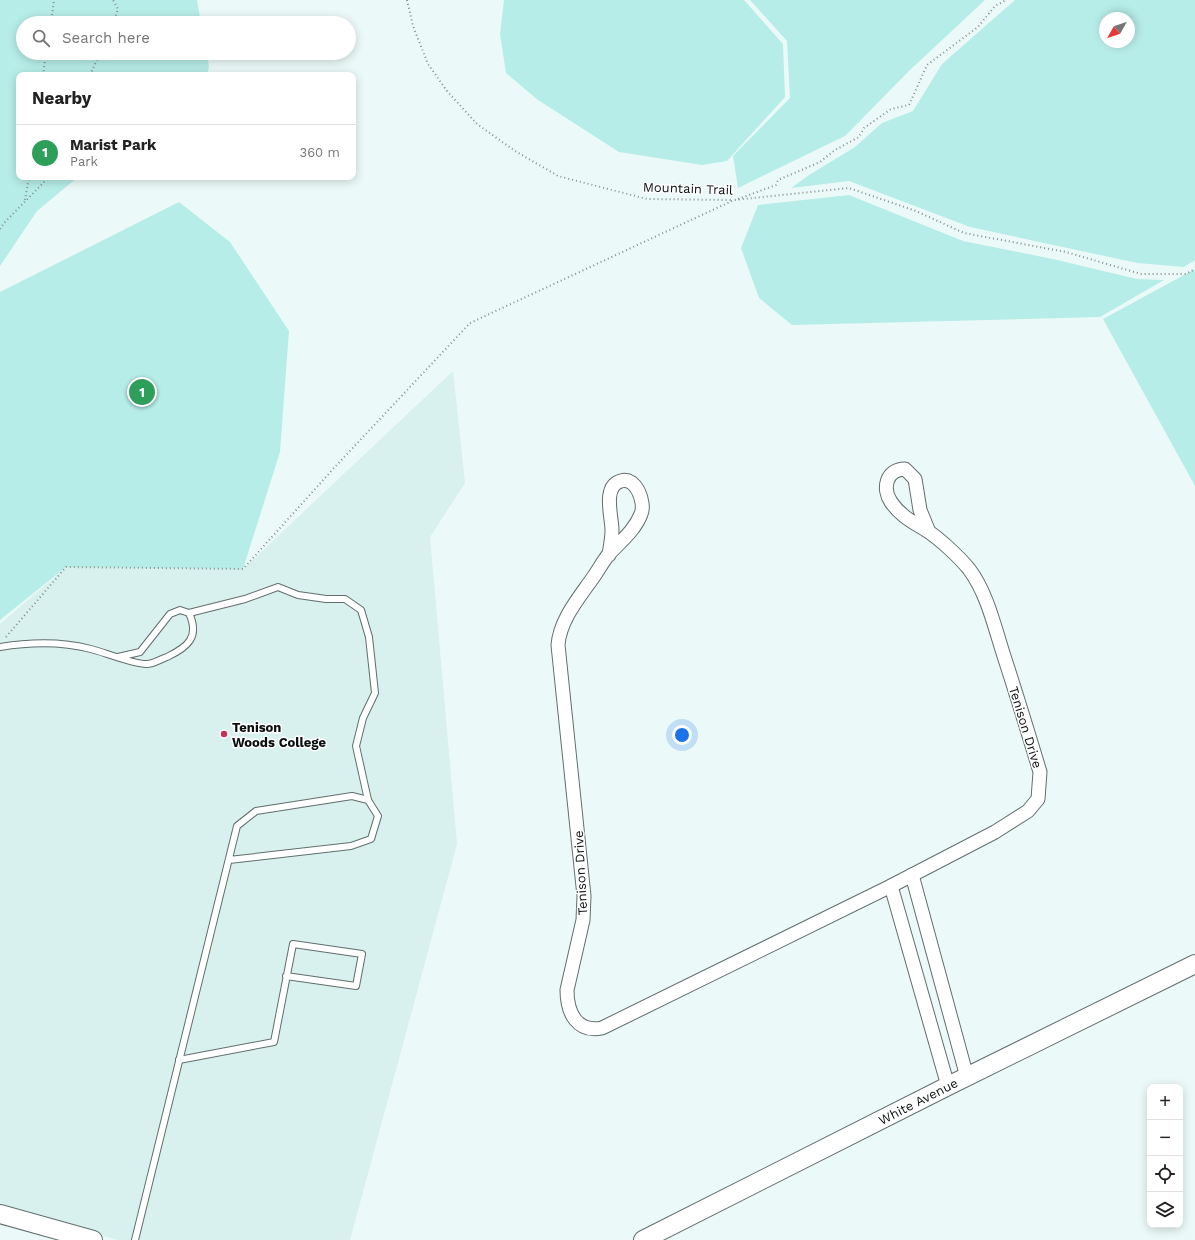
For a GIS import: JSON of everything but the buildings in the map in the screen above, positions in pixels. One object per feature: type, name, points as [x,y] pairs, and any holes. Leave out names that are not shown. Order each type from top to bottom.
[{"type":"main road","name":"White Avenue","points":[[643,1240],[948,1086],[1195,964]]},
{"type":"main road","points":[[0,1214],[93,1240]]},
{"type":"street","name":"Tenison Drive","points":[[609,555],[612,531],[610,492],[615,484],[624,480],[630,482],[638,491],[643,509],[634,528],[609,555],[572,607],[559,634],[558,645],[584,896],[583,920],[567,990],[569,1007],[575,1019],[582,1027],[593,1030],[602,1028],[891,886],[995,832],[1028,811],[1038,799],[1040,772],[991,613],[978,584],[968,569],[929,532],[910,522],[891,502],[886,489],[887,482],[892,473],[896,470],[905,469],[915,479],[920,510],[929,532]]},
{"type":"street","points":[[912,875],[967,1077]]},
{"type":"street","points":[[891,886],[948,1086]]},
{"type":"lane","points":[[118,657],[140,652],[170,614],[180,610],[189,613],[245,599],[278,587],[298,595],[326,600],[346,599],[361,610],[369,638],[375,693],[363,718],[356,746],[368,800],[378,816],[371,839],[351,846],[229,860]]},
{"type":"lane","points":[[0,647],[24,643],[59,643],[147,664],[181,650],[192,637],[194,624],[189,613]]},
{"type":"lane","points":[[135,1240],[237,826],[256,811],[352,796],[368,800]]},
{"type":"lane","points":[[179,1060],[274,1042],[286,976],[293,944],[362,954],[356,986],[286,976]]},
{"type":"path","points":[[52,16],[54,0]]},
{"type":"path","points":[[113,0],[118,9],[115,16]]},
{"type":"path","name":"Mountain Trail","points":[[407,0],[413,26],[428,64],[447,91],[477,124],[515,152],[558,176],[647,198],[734,200],[776,185],[778,180],[820,162],[835,150],[859,137],[864,128],[891,109],[909,105],[927,65],[978,27],[995,6],[1006,0]]},
{"type":"path","points":[[43,72],[45,60]]},
{"type":"path","points":[[91,72],[97,60]]},
{"type":"path","points":[[25,201],[28,180]]},
{"type":"path","points":[[0,229],[46,180]]},
{"type":"path","points":[[5,639],[66,567],[243,569],[334,468],[470,323],[734,200],[850,188],[916,211],[964,233],[1066,252],[1141,274],[1186,274],[1195,268]]},
{"type":"shaded area","points":[[0,0],[197,0],[200,16],[16,16],[16,60],[208,60],[209,67],[208,72],[16,72],[16,180],[74,180],[37,211],[0,266]]},
{"type":"shaded area","points":[[504,0],[744,0],[783,44],[785,97],[727,161],[702,165],[619,152],[538,100],[506,73],[500,34]]},
{"type":"shaded area","points":[[750,0],[985,0],[910,70],[845,136],[738,188],[733,156],[790,98],[787,41]]},
{"type":"shaded area","points":[[1015,0],[1195,0],[1195,260],[1184,267],[1137,263],[970,227],[849,181],[791,188],[809,175],[855,147],[882,123],[913,111],[942,64]]},
{"type":"shaded area","points":[[849,195],[963,241],[1053,259],[1137,279],[1164,280],[1100,317],[792,325],[759,298],[741,248],[758,205]]},
{"type":"shaded area","points":[[179,202],[230,242],[289,331],[280,452],[243,569],[66,567],[0,620],[0,292]]},
{"type":"shaded area","points":[[1195,269],[1195,486],[1103,319]]},
{"type":"shaded area","name":"Tenison Woods College","points":[[453,371],[465,483],[430,537],[457,844],[350,1240],[117,1240],[0,1205],[0,624],[66,567],[243,569]]},
{"type":"place","name":"Marist Park","points":[[142,392]]},
{"type":"place","name":"Tenison Woods College","points":[[224,734]]}]
